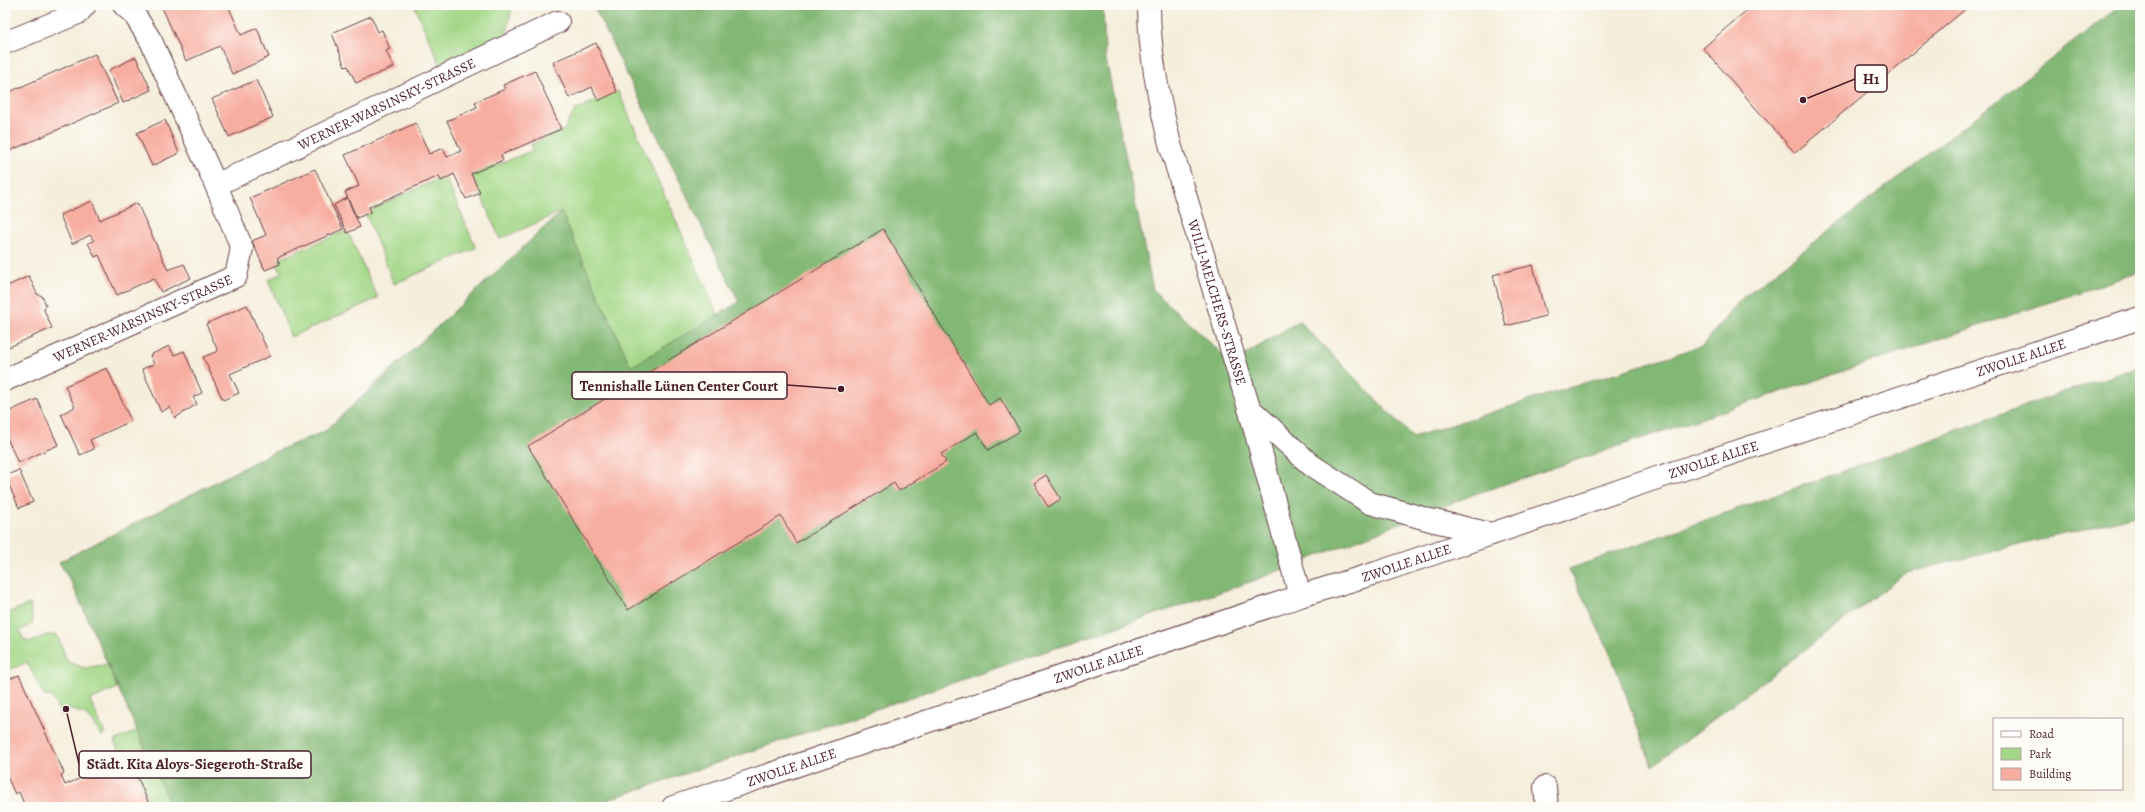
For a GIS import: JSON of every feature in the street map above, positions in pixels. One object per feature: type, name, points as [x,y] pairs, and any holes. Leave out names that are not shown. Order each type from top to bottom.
[{"type":"street","points":[[5,43],[78,13],[84,5]]},
{"type":"street","name":"WERNER-WARSINSKY-STRASSE","points":[[5,380],[236,276],[242,248],[216,185],[152,41],[134,14],[124,5]]},
{"type":"street","name":"WILLI-MELCHERS-STRASSE","points":[[1149,5],[1152,56],[1169,138],[1249,408],[1300,596]]},
{"type":"street","name":"WERNER-WARSINSKY-STRASSE","points":[[216,185],[558,22]]},
{"type":"street","name":"ZWOLLE ALLEE","points":[[673,807],[1300,596],[1376,574],[1491,534],[2140,318]]},
{"type":"street","points":[[1249,408],[1311,465],[1370,503],[1430,520],[1491,534]]},
{"type":"green space","points":[[414,5],[512,5],[507,34],[440,64]]},
{"type":"green space","points":[[593,5],[1103,5],[1105,55],[1153,290],[1232,363],[1299,321],[1413,437],[1702,346],[1741,299],[2121,5],[2140,5],[2140,272],[1475,494],[1253,581],[587,807],[171,807],[72,584],[59,562],[272,453],[325,431],[561,212],[631,367],[739,302]]},
{"type":"green space","points":[[618,91],[718,315],[631,367],[561,212],[500,239],[472,175],[533,150],[531,144],[564,130],[575,110]]},
{"type":"green space","points":[[445,176],[476,248],[394,284],[365,212]]},
{"type":"green space","points":[[347,230],[378,298],[291,337],[268,280],[281,273],[275,261]]},
{"type":"green space","points":[[2140,367],[2140,515],[1906,573],[1652,766],[1611,655],[1569,569],[2061,393]]},
{"type":"green space","points":[[30,604],[33,623],[20,631],[24,640],[31,642],[46,635],[57,635],[68,662],[85,668],[108,664],[117,688],[90,700],[105,734],[101,736],[88,717],[80,712],[67,709],[62,715],[51,696],[44,696],[27,662],[5,672],[5,614]]},
{"type":"green space","points":[[137,731],[171,807],[142,807],[149,803],[129,757],[123,760],[114,741]]},
{"type":"building","points":[[161,5],[228,5],[241,35],[257,28],[269,57],[232,74],[220,46],[186,61]]},
{"type":"building","points":[[1743,5],[1970,5],[1795,153],[1703,48],[1747,10]]},
{"type":"building","points":[[371,16],[378,32],[382,30],[390,49],[386,51],[394,67],[356,83],[348,66],[345,67],[332,33]]},
{"type":"building","points":[[596,43],[617,92],[598,101],[592,87],[569,98],[553,62]]},
{"type":"building","points":[[95,54],[118,103],[5,153],[5,94]]},
{"type":"building","points":[[136,57],[151,90],[123,103],[109,70]]},
{"type":"building","points":[[535,71],[561,129],[501,155],[503,160],[471,174],[480,193],[466,199],[454,174],[441,181],[439,176],[369,207],[371,212],[357,218],[345,192],[359,186],[345,155],[416,123],[429,154],[443,148],[447,157],[461,151],[447,121],[477,107],[475,102],[505,89],[503,85]]},
{"type":"building","points":[[256,80],[273,117],[229,137],[212,99]]},
{"type":"building","points":[[165,120],[179,153],[152,166],[137,133]]},
{"type":"building","points":[[315,169],[343,229],[277,258],[280,264],[265,270],[252,241],[266,235],[250,198]]},
{"type":"building","points":[[347,198],[360,227],[347,233],[334,205]]},
{"type":"building","points":[[92,201],[100,220],[137,203],[168,270],[184,264],[191,278],[161,292],[154,278],[117,295],[99,255],[95,257],[88,243],[94,241],[90,235],[72,244],[60,215]]},
{"type":"building","points":[[883,229],[989,405],[1000,398],[1020,431],[988,450],[977,432],[941,454],[946,462],[899,491],[894,483],[796,543],[781,516],[628,610],[528,446]]},
{"type":"building","points":[[1533,265],[1546,316],[1506,326],[1493,275]]},
{"type":"building","points":[[29,276],[37,294],[42,296],[46,305],[44,310],[52,328],[9,347],[5,338],[5,287]]},
{"type":"building","points":[[247,305],[270,356],[230,374],[239,393],[223,400],[203,357],[218,351],[206,324]]},
{"type":"building","points":[[169,346],[174,355],[184,351],[202,393],[193,397],[197,404],[175,418],[170,407],[161,412],[142,369],[154,364],[150,355]]},
{"type":"building","points":[[107,368],[131,421],[90,440],[94,449],[80,455],[61,414],[75,407],[65,386]]},
{"type":"building","points":[[37,399],[58,445],[18,463],[5,433],[5,413]]},
{"type":"building","points":[[19,470],[33,502],[19,508],[5,476]]},
{"type":"building","points":[[1046,475],[1061,499],[1048,507],[1034,483]]},
{"type":"building","points":[[19,675],[64,773],[61,775],[65,785],[129,757],[149,804],[142,807],[17,807],[24,804],[19,792],[15,794],[5,772],[5,681]]},
{"type":"place","name":"H1","points":[[1803,100]]},
{"type":"place","name":"Tennishalle Lünen Center Court","points":[[841,389]]},
{"type":"place","name":"Städt. Kita Aloys-Siegeroth-Straße","points":[[66,709]]}]
